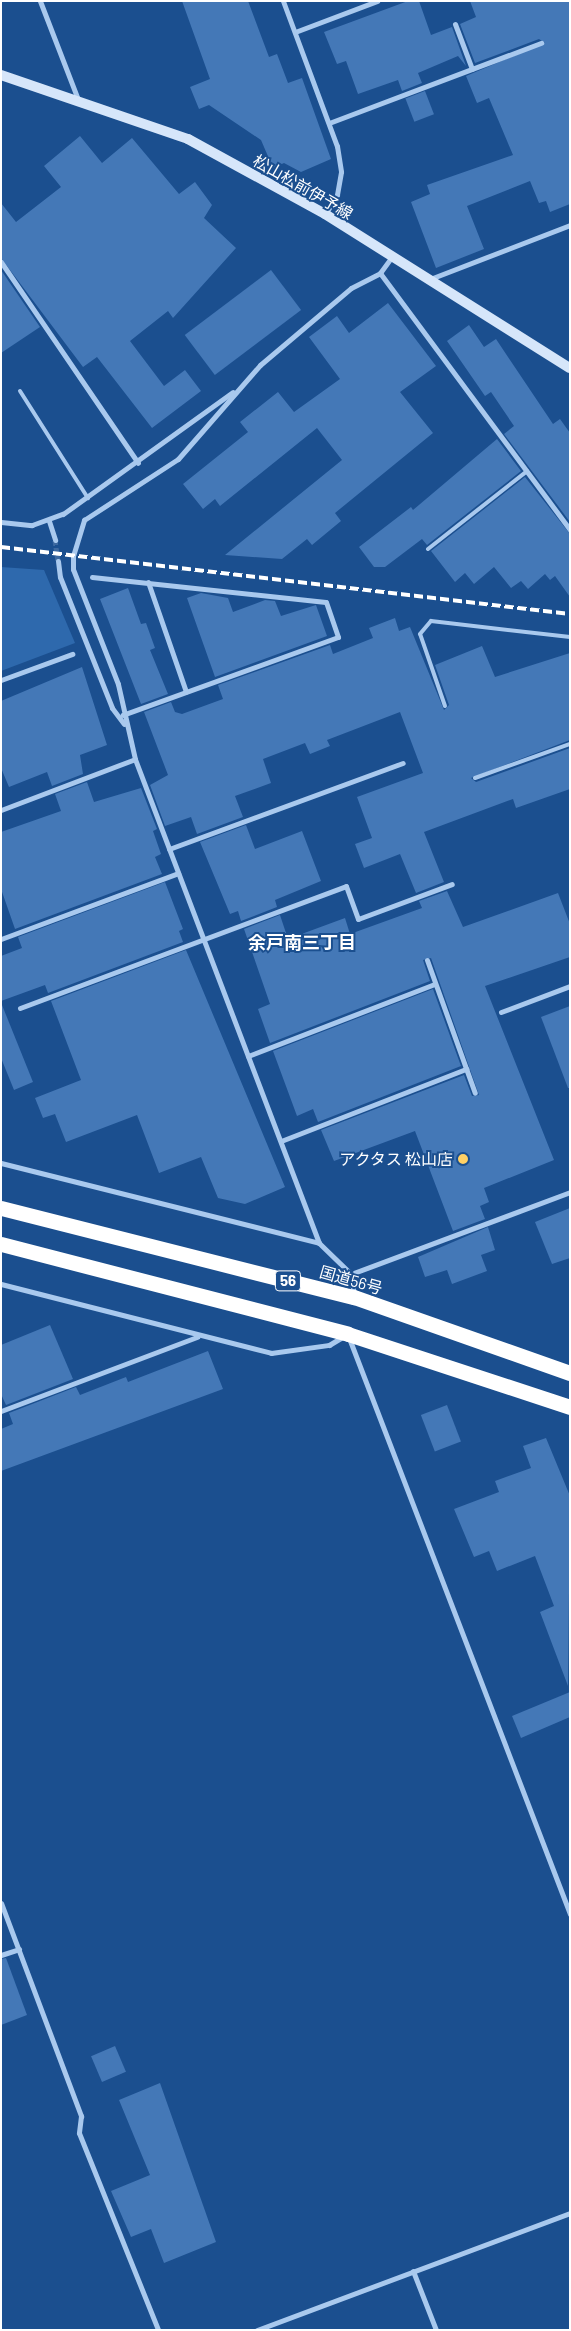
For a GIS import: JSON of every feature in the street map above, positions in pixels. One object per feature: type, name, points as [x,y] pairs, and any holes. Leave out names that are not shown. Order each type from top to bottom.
[{"type":"highway","name":"国道56号","points":[[1,1208],[354,1297],[570,1373]]},
{"type":"highway","name":"56","points":[[1,1244],[348,1334],[570,1407]]},
{"type":"main road","name":"松山松前伊予線","points":[[1,76],[77,97],[188,139],[325,214],[424,281],[570,368]]},
{"type":"street","points":[[40,1],[77,97]]},
{"type":"street","points":[[283,1],[329,123],[341,172],[337,195],[325,214]]},
{"type":"street","points":[[295,32],[377,1]]},
{"type":"street","points":[[455,24],[472,69]]},
{"type":"street","points":[[329,123],[541,43]]},
{"type":"street","points":[[424,281],[570,225]]},
{"type":"street","points":[[1,522],[32,526],[49,521],[88,498],[243,384],[351,288],[380,273],[391,258]]},
{"type":"street","points":[[1,262],[138,463]]},
{"type":"street","points":[[380,273],[570,530]]},
{"type":"street","points":[[243,384],[178,458],[84,520],[78,534],[73,569],[118,684],[125,725],[135,759],[280,1141],[320,1242],[352,1274],[354,1297]]},
{"type":"street","points":[[49,521],[55,540]]},
{"type":"street","points":[[58,561],[60,576],[112,708],[125,725]]},
{"type":"street","points":[[92,577],[326,602],[338,637],[123,714]]},
{"type":"street","points":[[148,582],[186,692]]},
{"type":"street","points":[[1,680],[72,654]]},
{"type":"street","points":[[1,810],[135,759]]},
{"type":"street","points":[[169,850],[404,763]]},
{"type":"street","points":[[1,939],[178,873]]},
{"type":"street","points":[[20,1008],[346,886],[358,919],[452,884]]},
{"type":"street","points":[[427,960],[475,1093]]},
{"type":"street","points":[[248,1056],[436,984]]},
{"type":"street","points":[[501,1012],[570,986]]},
{"type":"street","points":[[280,1141],[466,1068]]},
{"type":"street","points":[[1,1162],[320,1242]]},
{"type":"street","points":[[352,1274],[570,1192]]},
{"type":"street","points":[[1,1284],[270,1353],[328,1345],[348,1334],[570,1914]]},
{"type":"street","points":[[1,1411],[198,1336]]},
{"type":"street","points":[[1,1902],[81,2116],[79,2133],[158,2330]]},
{"type":"street","points":[[1,1955],[19,1949]]},
{"type":"street","points":[[257,2330],[570,2213]]},
{"type":"street","points":[[414,2271],[436,2330]]},
{"type":"lane","points":[[20,391],[88,498]]},
{"type":"lane","points":[[428,549],[527,471]]},
{"type":"lane","points":[[445,706],[420,634],[431,622],[570,636]]},
{"type":"lane","points":[[475,778],[570,744]]},
{"type":"shaded area","points":[[1,567],[44,570],[75,643],[1,671]]},
{"type":"building","points":[[182,1],[248,1],[269,57],[277,54],[288,83],[302,78],[331,159],[301,172],[284,163],[273,168],[261,140],[209,105],[199,109],[190,87],[210,79]]},
{"type":"building","points":[[408,1],[419,1],[431,35],[452,27],[466,66],[458,56],[418,73],[422,83],[402,91],[398,80],[358,94],[346,61],[337,64],[324,32]]},
{"type":"building","points":[[470,1],[570,1],[570,204],[550,212],[546,201],[539,203],[530,181],[467,206],[484,249],[436,268],[411,202],[430,194],[427,185],[513,155],[489,98],[477,103],[466,76],[545,43],[539,39],[475,63],[460,24],[476,17]]},
{"type":"building","points":[[425,91],[434,114],[414,122],[405,99]]},
{"type":"building","points":[[80,136],[102,163],[132,138],[179,194],[195,182],[212,205],[204,218],[236,248],[173,318],[168,311],[130,341],[164,386],[185,370],[201,391],[152,428],[97,357],[83,367],[1,258],[1,203],[16,222],[61,187],[44,166]]},
{"type":"building","points":[[1,270],[40,327],[1,353]]},
{"type":"building","points":[[271,270],[301,310],[215,375],[185,335]]},
{"type":"building","points":[[388,303],[436,366],[400,392],[433,433],[335,513],[341,521],[312,545],[307,539],[282,559],[225,555],[342,460],[317,428],[220,506],[215,499],[203,509],[183,484],[248,432],[240,422],[278,392],[294,412],[340,379],[309,337],[337,316],[349,333]]},
{"type":"building","points":[[469,325],[484,347],[496,339],[553,424],[560,419],[570,433],[570,522],[504,434],[514,426],[491,392],[485,396],[447,341]]},
{"type":"building","points":[[497,439],[521,471],[427,545],[422,539],[385,567],[374,567],[359,547],[411,507],[413,510]]},
{"type":"building","points":[[525,477],[570,534],[570,597],[555,576],[550,580],[545,574],[528,589],[521,581],[511,588],[494,567],[474,584],[465,573],[455,582],[431,551]]},
{"type":"building","points":[[128,588],[141,624],[146,623],[155,648],[150,650],[168,694],[141,704],[100,599]]},
{"type":"building","points":[[201,593],[228,598],[233,612],[265,600],[275,601],[281,616],[316,605],[327,636],[215,677],[187,598]]},
{"type":"building","points":[[395,618],[399,631],[410,627],[444,710],[449,705],[435,665],[482,646],[495,677],[570,653],[570,740],[471,778],[476,782],[570,748],[570,789],[516,808],[513,799],[424,832],[444,882],[416,893],[400,854],[364,868],[355,844],[372,838],[357,797],[423,773],[400,712],[327,740],[330,746],[310,754],[305,743],[263,759],[271,783],[235,796],[243,817],[197,834],[191,817],[165,826],[150,785],[168,775],[144,712],[171,702],[175,712],[182,714],[223,699],[218,685],[330,645],[333,654],[373,638],[369,628]]},
{"type":"building","points":[[82,667],[107,745],[80,755],[83,774],[52,786],[47,772],[9,787],[1,768],[1,701]]},
{"type":"building","points":[[87,782],[94,802],[141,788],[157,829],[153,831],[161,854],[155,857],[162,874],[15,929],[1,889],[1,832],[61,811],[55,794]]},
{"type":"building","points":[[246,825],[255,849],[302,831],[321,881],[275,900],[277,907],[241,921],[238,911],[230,914],[200,842]]},
{"type":"building","points":[[165,882],[183,929],[179,931],[183,942],[48,993],[45,985],[1,1001],[1,956],[22,948],[18,937]]},
{"type":"building","points":[[447,891],[463,927],[558,893],[570,924],[570,957],[485,986],[554,1160],[484,1188],[489,1202],[480,1206],[485,1219],[453,1231],[415,1131],[334,1161],[321,1130],[464,1075],[472,1096],[479,1095],[431,958],[423,960],[430,981],[270,1043],[258,1009],[270,1004],[244,929],[280,915],[288,939],[345,918],[350,934],[422,908],[419,901]]},
{"type":"building","points":[[186,950],[285,1187],[245,1204],[218,1198],[201,1157],[159,1173],[137,1115],[66,1142],[55,1114],[43,1118],[35,1098],[81,1080],[51,1001]]},
{"type":"building","points":[[433,989],[461,1066],[318,1122],[313,1109],[297,1116],[273,1051]]},
{"type":"building","points":[[2,1005],[33,1082],[14,1090],[1,1058]]},
{"type":"building","points":[[570,1006],[570,1088],[568,1088],[541,1017]]},
{"type":"building","points":[[570,1208],[570,1258],[552,1264],[535,1222]]},
{"type":"building","points":[[488,1227],[495,1250],[481,1255],[487,1271],[452,1284],[447,1270],[425,1277],[418,1257]]},
{"type":"building","points":[[50,1325],[73,1379],[6,1405],[1,1394],[1,1345]]},
{"type":"building","points":[[208,1351],[223,1389],[1,1471],[1,1429],[13,1424],[9,1413],[76,1387],[80,1395],[126,1377],[128,1382]]},
{"type":"building","points":[[447,1405],[461,1441],[435,1451],[421,1415]]},
{"type":"building","points":[[546,1438],[570,1496],[568,1686],[540,1612],[554,1606],[535,1556],[497,1571],[489,1551],[474,1557],[454,1509],[499,1492],[495,1481],[531,1468],[523,1446]]},
{"type":"building","points":[[570,1692],[570,1717],[521,1738],[512,1716]]},
{"type":"building","points":[[6,1958],[27,2015],[1,2025],[1,1959]]},
{"type":"building","points":[[115,2046],[126,2072],[102,2082],[91,2056]]},
{"type":"building","points":[[160,2083],[216,2242],[164,2263],[151,2229],[131,2237],[111,2191],[150,2175],[119,2100]]},
{"type":"tunnel","points":[[55,540],[58,561]]},
{"type":"railway","points":[[1,547],[570,614]]},
{"type":"place","name":"アクタス 松山店","points":[[463,1159]]},
{"type":"district","name":"余戸南三丁目","points":[[302,942]]}]
